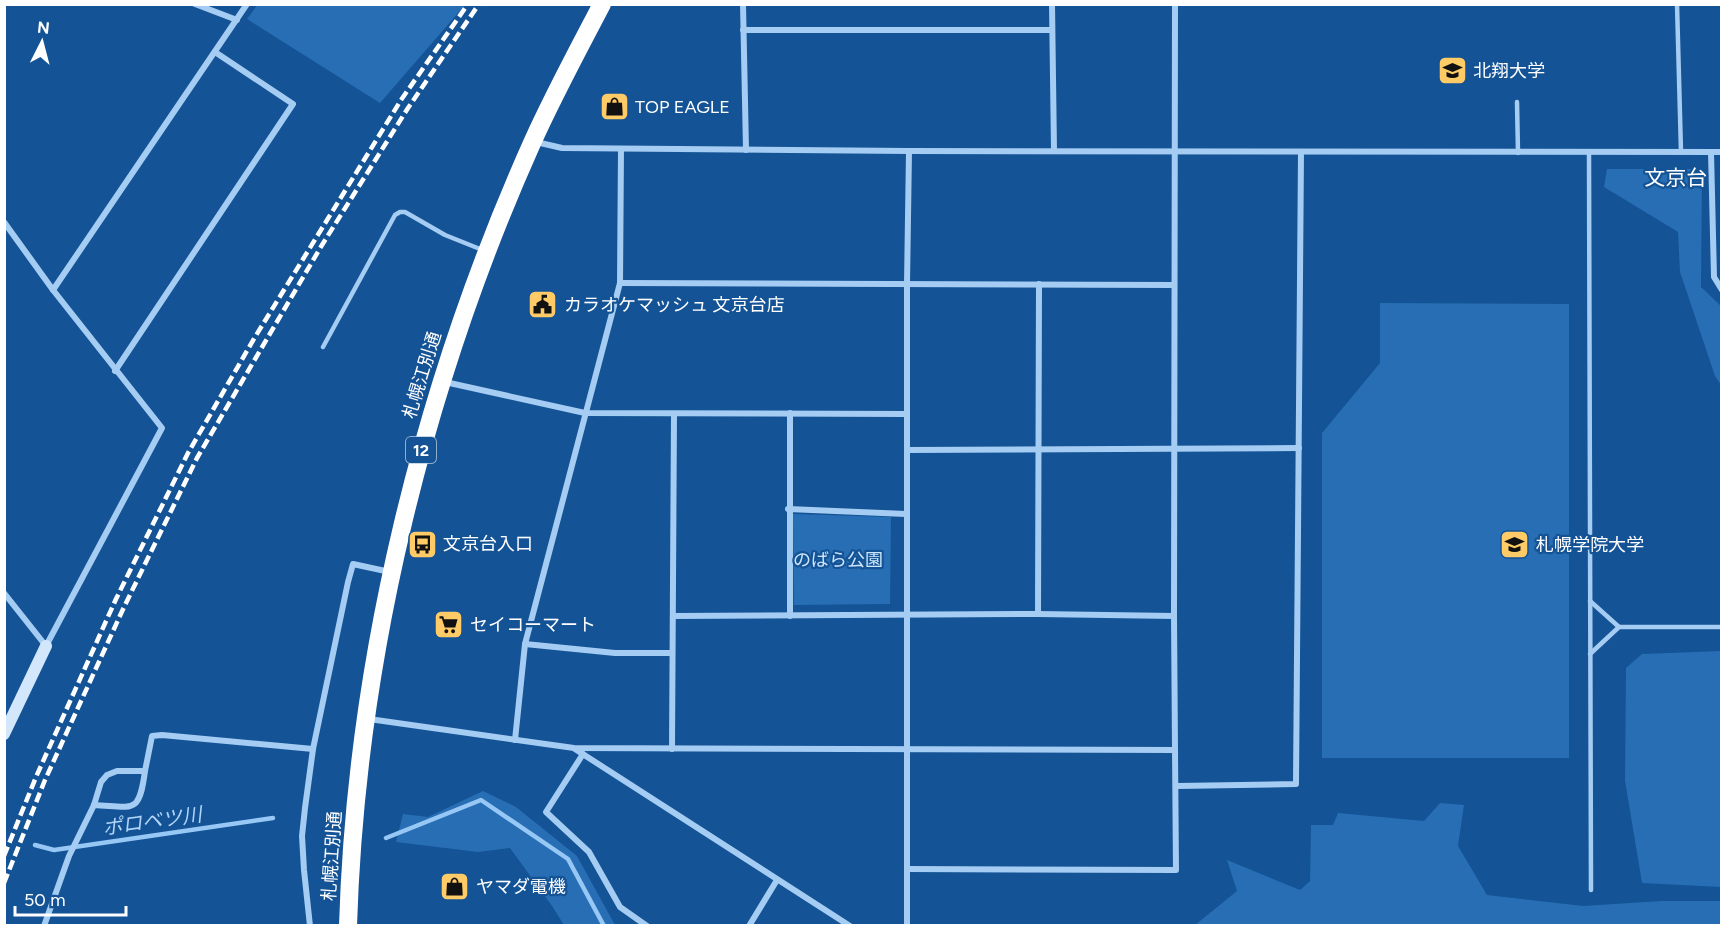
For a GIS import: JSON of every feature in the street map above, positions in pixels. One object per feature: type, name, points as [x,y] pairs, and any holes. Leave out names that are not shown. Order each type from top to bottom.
[{"type":"highway","name":"札幌江別通","points":[[348,926],[350,870],[366,718],[392,572],[423,444],[464,312],[488,252],[533,142],[602,4]]},
{"type":"street","points":[[195,4],[237,20]]},
{"type":"street","points":[[53,290],[246,4]]},
{"type":"street","points":[[744,4],[746,150]]},
{"type":"street","points":[[1052,4],[1054,151]]},
{"type":"street","points":[[907,869],[1176,870],[1177,786],[1173,616],[1175,4]]},
{"type":"street","points":[[743,30],[1052,30]]},
{"type":"street","points":[[115,371],[292,104],[215,52]]},
{"type":"street","points":[[533,142],[561,148],[621,149],[1722,152]]},
{"type":"street","points":[[515,740],[525,644],[620,283],[621,149]]},
{"type":"street","points":[[907,926],[906,514],[909,151]]},
{"type":"street","points":[[1177,786],[1296,784],[1301,152]]},
{"type":"street","points":[[1711,152],[1714,276],[1722,290]]},
{"type":"street","points":[[4,222],[115,371],[162,428],[46,646],[4,734]]},
{"type":"street","points":[[1714,276],[1722,277]]},
{"type":"street","points":[[620,283],[1174,285]]},
{"type":"street","points":[[1038,614],[1039,284]]},
{"type":"street","points":[[442,381],[585,413],[907,414]]},
{"type":"street","points":[[789,413],[790,616]]},
{"type":"street","points":[[672,749],[674,414]]},
{"type":"street","points":[[907,450],[1299,448]]},
{"type":"street","points":[[788,509],[906,514]]},
{"type":"street","points":[[310,926],[302,836],[313,749],[353,564],[392,572]]},
{"type":"street","points":[[4,593],[46,646]]},
{"type":"street","points":[[4,608],[9,600]]},
{"type":"street","points":[[673,616],[1038,614],[1173,616]]},
{"type":"street","points":[[525,644],[615,653],[672,653]]},
{"type":"street","points":[[366,718],[574,748],[907,751],[1175,750]]},
{"type":"street","points":[[94,805],[128,807],[137,803],[142,795],[152,736],[162,735],[313,749]]},
{"type":"street","points":[[574,748],[850,926]]},
{"type":"street","points":[[583,754],[546,812],[589,852],[620,907],[647,926]]},
{"type":"street","points":[[44,926],[69,856],[94,805],[101,782],[106,775],[117,771],[145,771]]},
{"type":"street","points":[[749,926],[777,880]]},
{"type":"lane","points":[[1677,4],[1681,152]]},
{"type":"lane","points":[[1517,102],[1518,153]]},
{"type":"lane","points":[[1589,153],[1591,890]]},
{"type":"lane","points":[[323,347],[395,215],[400,212],[405,212],[445,235],[488,252]]},
{"type":"lane","points":[[1590,601],[1619,627],[1722,627]]},
{"type":"lane","points":[[1590,654],[1619,627]]},
{"type":"green space","points":[[258,4],[465,5],[380,103],[247,19]]},
{"type":"green space","points":[[1607,169],[1695,169],[1702,174],[1701,287],[1721,306],[1721,385],[1715,376],[1680,272],[1678,232],[1604,187]]},
{"type":"green space","points":[[1380,303],[1569,304],[1569,758],[1322,758],[1322,433],[1380,363]]},
{"type":"green space","name":"のばら公園","points":[[793,514],[891,517],[890,604],[794,605]]},
{"type":"green space","points":[[1721,651],[1721,887],[1642,883],[1625,781],[1626,668],[1642,654]]},
{"type":"green space","points":[[483,791],[516,807],[577,856],[615,925],[564,925],[510,848],[478,852],[396,842],[403,814],[428,817]]},
{"type":"green space","points":[[1440,803],[1464,805],[1458,846],[1487,895],[1583,906],[1661,901],[1721,901],[1721,925],[1195,925],[1237,891],[1227,860],[1300,890],[1310,881],[1311,825],[1333,825],[1338,813],[1424,821]]},
{"type":"waterway","name":"ポロベツ川","points":[[386,838],[481,800],[568,859],[604,926]]},
{"type":"waterway","name":"ポロベツ川","points":[[35,845],[54,850],[273,818]]},
{"type":"railway","points":[[4,856],[36,777],[116,599],[188,453],[255,337],[401,100],[468,4]]},
{"type":"railway","points":[[4,883],[45,780],[124,607],[197,458],[322,245],[408,108],[479,4]]},
{"type":"place","name":"北翔大学","points":[[1452,71]]},
{"type":"place","name":"TOP EAGLE","points":[[614,107]]},
{"type":"place","name":"カラオケマッシュ 文京台店","points":[[543,305]]},
{"type":"place","name":"文京台入口","points":[[422,544]]},
{"type":"place","name":"札幌学院大学","points":[[1515,545]]},
{"type":"place","name":"セイコーマート","points":[[449,625]]},
{"type":"place","name":"ヤマダ電機","points":[[455,887]]},
{"type":"district","name":"文京台","points":[[1676,178]]}]
